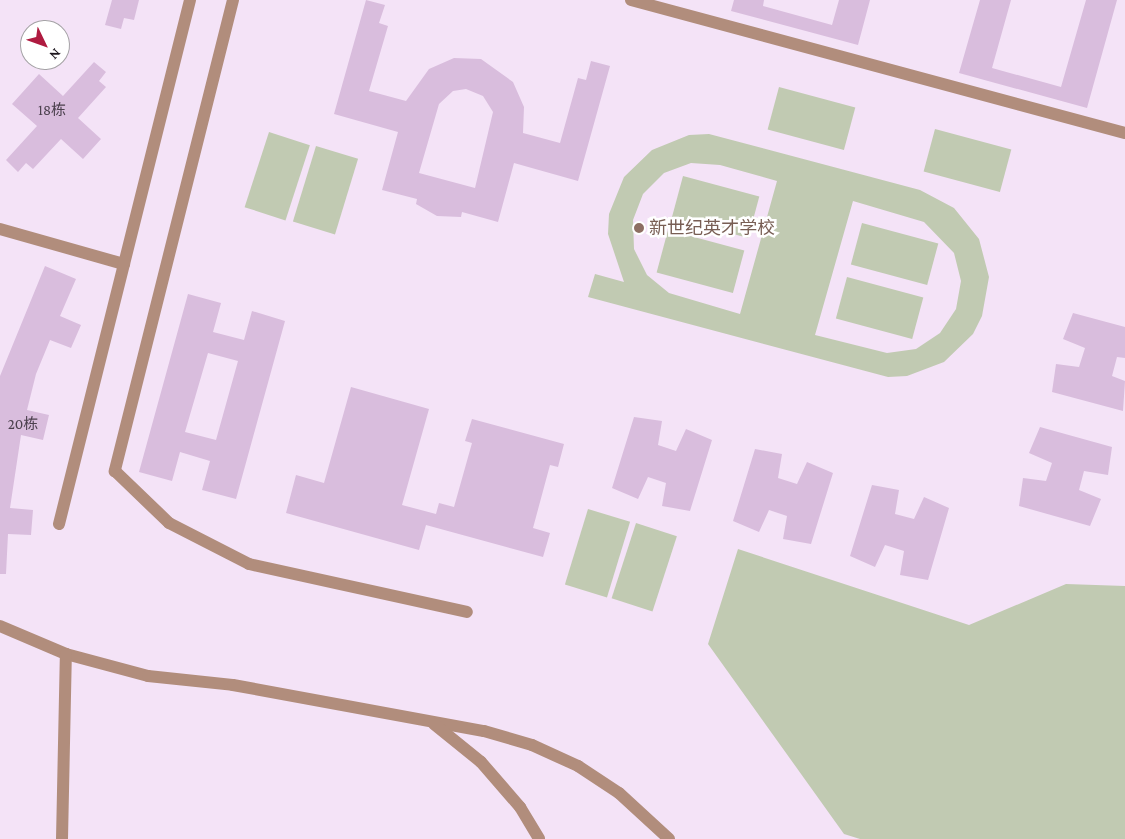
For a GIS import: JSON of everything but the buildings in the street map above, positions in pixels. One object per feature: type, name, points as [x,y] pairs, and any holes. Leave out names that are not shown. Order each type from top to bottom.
[{"type":"lane","points":[[59,524],[190,0]]},
{"type":"lane","points":[[233,0],[116,471],[169,523],[249,564],[467,612]]},
{"type":"lane","points":[[630,0],[1125,133]]},
{"type":"lane","points":[[0,229],[124,264]]},
{"type":"lane","points":[[0,626],[66,654],[148,676],[233,685],[516,740],[578,766],[619,793],[668,839]]},
{"type":"lane","points":[[62,839],[66,654]]},
{"type":"lane","points":[[434,724],[481,762],[520,807],[539,839]]},
{"type":"green space","points":[[779,87],[855,107],[844,150],[768,130]]},
{"type":"green space","points":[[935,129],[1011,149],[1000,192],[924,172]]},
{"type":"green space","points":[[269,132],[310,145],[285,220],[245,207]]},
{"type":"green space","points":[[709,134],[920,190],[954,208],[979,239],[989,277],[982,316],[973,334],[944,362],[907,376],[888,377],[588,297],[595,274],[624,282],[608,234],[609,214],[624,177],[652,150],[689,135]],"holes":[[[691,163],[720,165],[777,181],[740,314],[669,293],[647,275],[634,249],[633,220],[643,194],[664,173]],[[853,201],[924,222],[954,253],[961,281],[956,309],[940,333],[916,349],[887,353],[815,335]]]},
{"type":"green space","points":[[316,146],[358,159],[335,234],[293,222]]},
{"type":"green space","points":[[683,176],[759,196],[748,238],[672,218]]},
{"type":"green space","points":[[862,223],[938,243],[927,285],[851,265]]},
{"type":"green space","points":[[668,230],[744,250],[733,293],[657,273]]},
{"type":"green space","points":[[847,277],[923,297],[912,339],[836,319]]},
{"type":"green space","points":[[588,509],[630,522],[607,597],[565,585]]},
{"type":"green space","points":[[636,523],[677,536],[652,611],[612,598]]},
{"type":"green space","points":[[738,549],[969,625],[1066,584],[1125,586],[1125,839],[860,839],[844,834],[708,644]]},
{"type":"place","name":"新世纪英才学校","points":[[639,228]]}]
